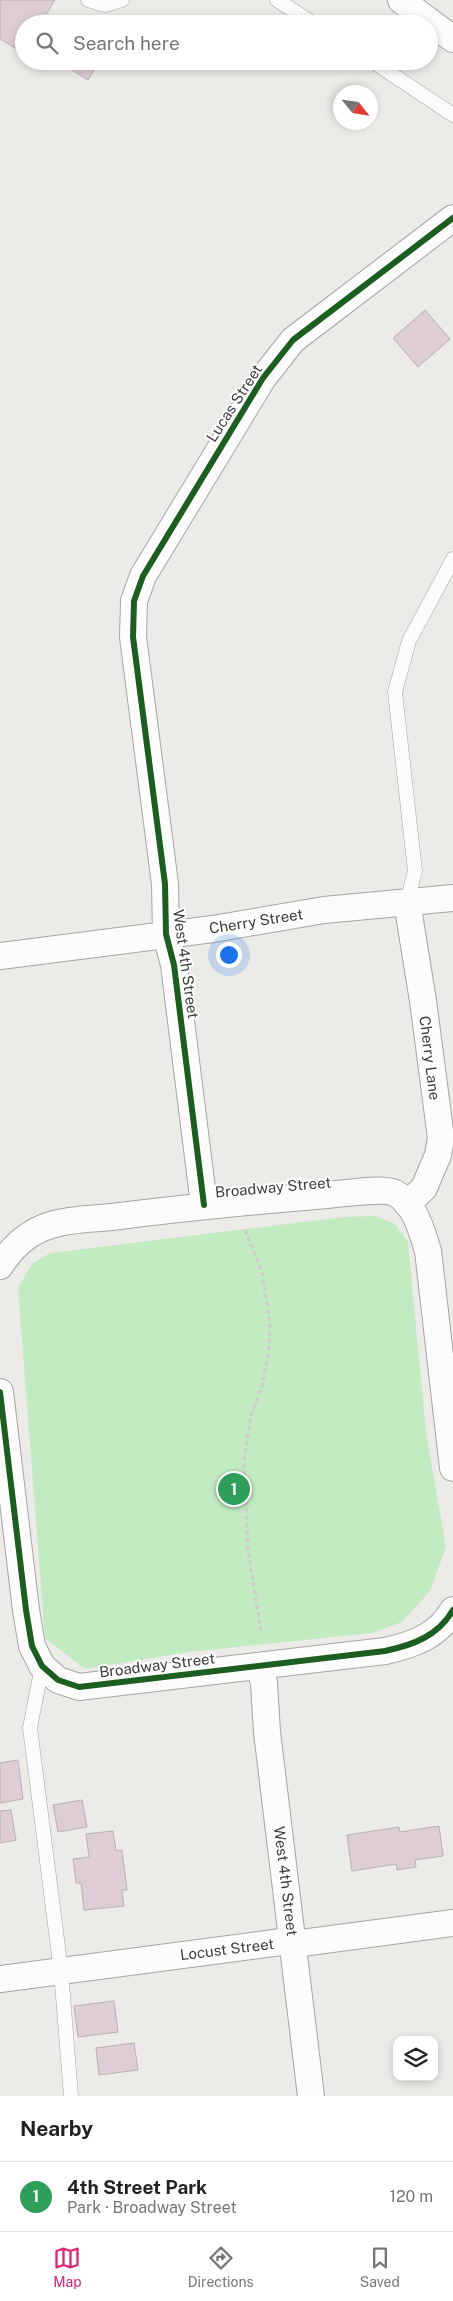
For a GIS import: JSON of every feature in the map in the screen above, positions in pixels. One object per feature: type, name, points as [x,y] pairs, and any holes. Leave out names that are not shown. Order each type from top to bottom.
[{"type":"street","points":[[401,0],[421,15]]},
{"type":"street","points":[[438,28],[453,39]]},
{"type":"street","name":"Lucas Street","points":[[133,637],[134,601],[143,576],[263,378],[293,340],[453,218]]},
{"type":"street","name":"West 4th Street","points":[[133,637],[165,884],[166,934],[174,965],[204,1206]]},
{"type":"street","name":"Cherry Street","points":[[0,956],[213,929],[324,910],[453,898]]},
{"type":"street","name":"Cherry Lane","points":[[407,1204],[424,1188],[438,1155],[441,1138],[408,902]]},
{"type":"street","name":"Broadway Street","points":[[1,1264],[9,1251],[29,1234],[53,1224],[204,1206],[388,1191],[396,1194],[407,1204]]},
{"type":"street","points":[[407,1204],[420,1224],[428,1251],[449,1393],[453,1468]]},
{"type":"street","points":[[0,1392],[6,1482]]},
{"type":"street","name":"Broadway Street","points":[[6,1482],[32,1646],[42,1666],[58,1680],[79,1687],[385,1651],[412,1645],[433,1633],[452,1614]]},
{"type":"street","name":"West 4th Street","points":[[260,1666],[264,1683],[267,1732],[311,2096]]},
{"type":"street","name":"Locust Street","points":[[0,1979],[281,1942],[294,1944],[453,1923]]},
{"type":"lane","points":[[88,0],[105,5],[122,0]]},
{"type":"lane","points":[[277,0],[300,15]]},
{"type":"lane","points":[[386,70],[453,115]]},
{"type":"lane","points":[[408,902],[415,871],[395,692],[408,641],[453,559]]},
{"type":"lane","points":[[42,1666],[30,1728],[61,1971],[71,2096]]},
{"type":"path","points":[[245,1230],[262,1272],[270,1324],[270,1349],[262,1386],[251,1416],[244,1462],[248,1549],[261,1631]]},
{"type":"green space","points":[[375,1216],[395,1224],[408,1242],[426,1432],[446,1547],[430,1591],[402,1622],[372,1633],[189,1652],[85,1669],[45,1638],[18,1288],[32,1264],[50,1253],[345,1217]]},
{"type":"building","points":[[0,0],[55,0],[46,15],[15,15],[15,48],[0,39]]},
{"type":"building","points":[[72,70],[94,70],[88,80]]},
{"type":"building","points":[[425,310],[450,339],[418,367],[393,338]]},
{"type":"building","points":[[18,1760],[23,1799],[0,1803],[0,1763]]},
{"type":"building","points":[[82,1800],[87,1827],[58,1832],[53,1805]]},
{"type":"building","points":[[11,1810],[16,1840],[0,1843],[0,1811]]},
{"type":"building","points":[[439,1826],[443,1856],[415,1860],[416,1867],[397,1870],[396,1864],[352,1871],[347,1835],[399,1827],[400,1832]]},
{"type":"building","points":[[113,1831],[116,1851],[122,1850],[127,1890],[122,1890],[124,1906],[84,1910],[81,1883],[76,1883],[73,1859],[89,1857],[86,1834]]},
{"type":"building","points":[[114,2001],[118,2032],[78,2037],[74,2006]]},
{"type":"building","points":[[134,2043],[138,2070],[99,2075],[96,2048]]},
{"type":"cycle path","points":[[204,1205],[174,965],[166,934],[165,884],[133,637],[134,601],[143,576],[263,378],[293,340],[453,218]]},
{"type":"cycle path","points":[[0,1392],[32,1646],[42,1666],[58,1680],[79,1687],[385,1651],[405,1646],[424,1638],[440,1627],[453,1610]]},
{"type":"place","name":"4th Street Park","points":[[234,1489]]}]
